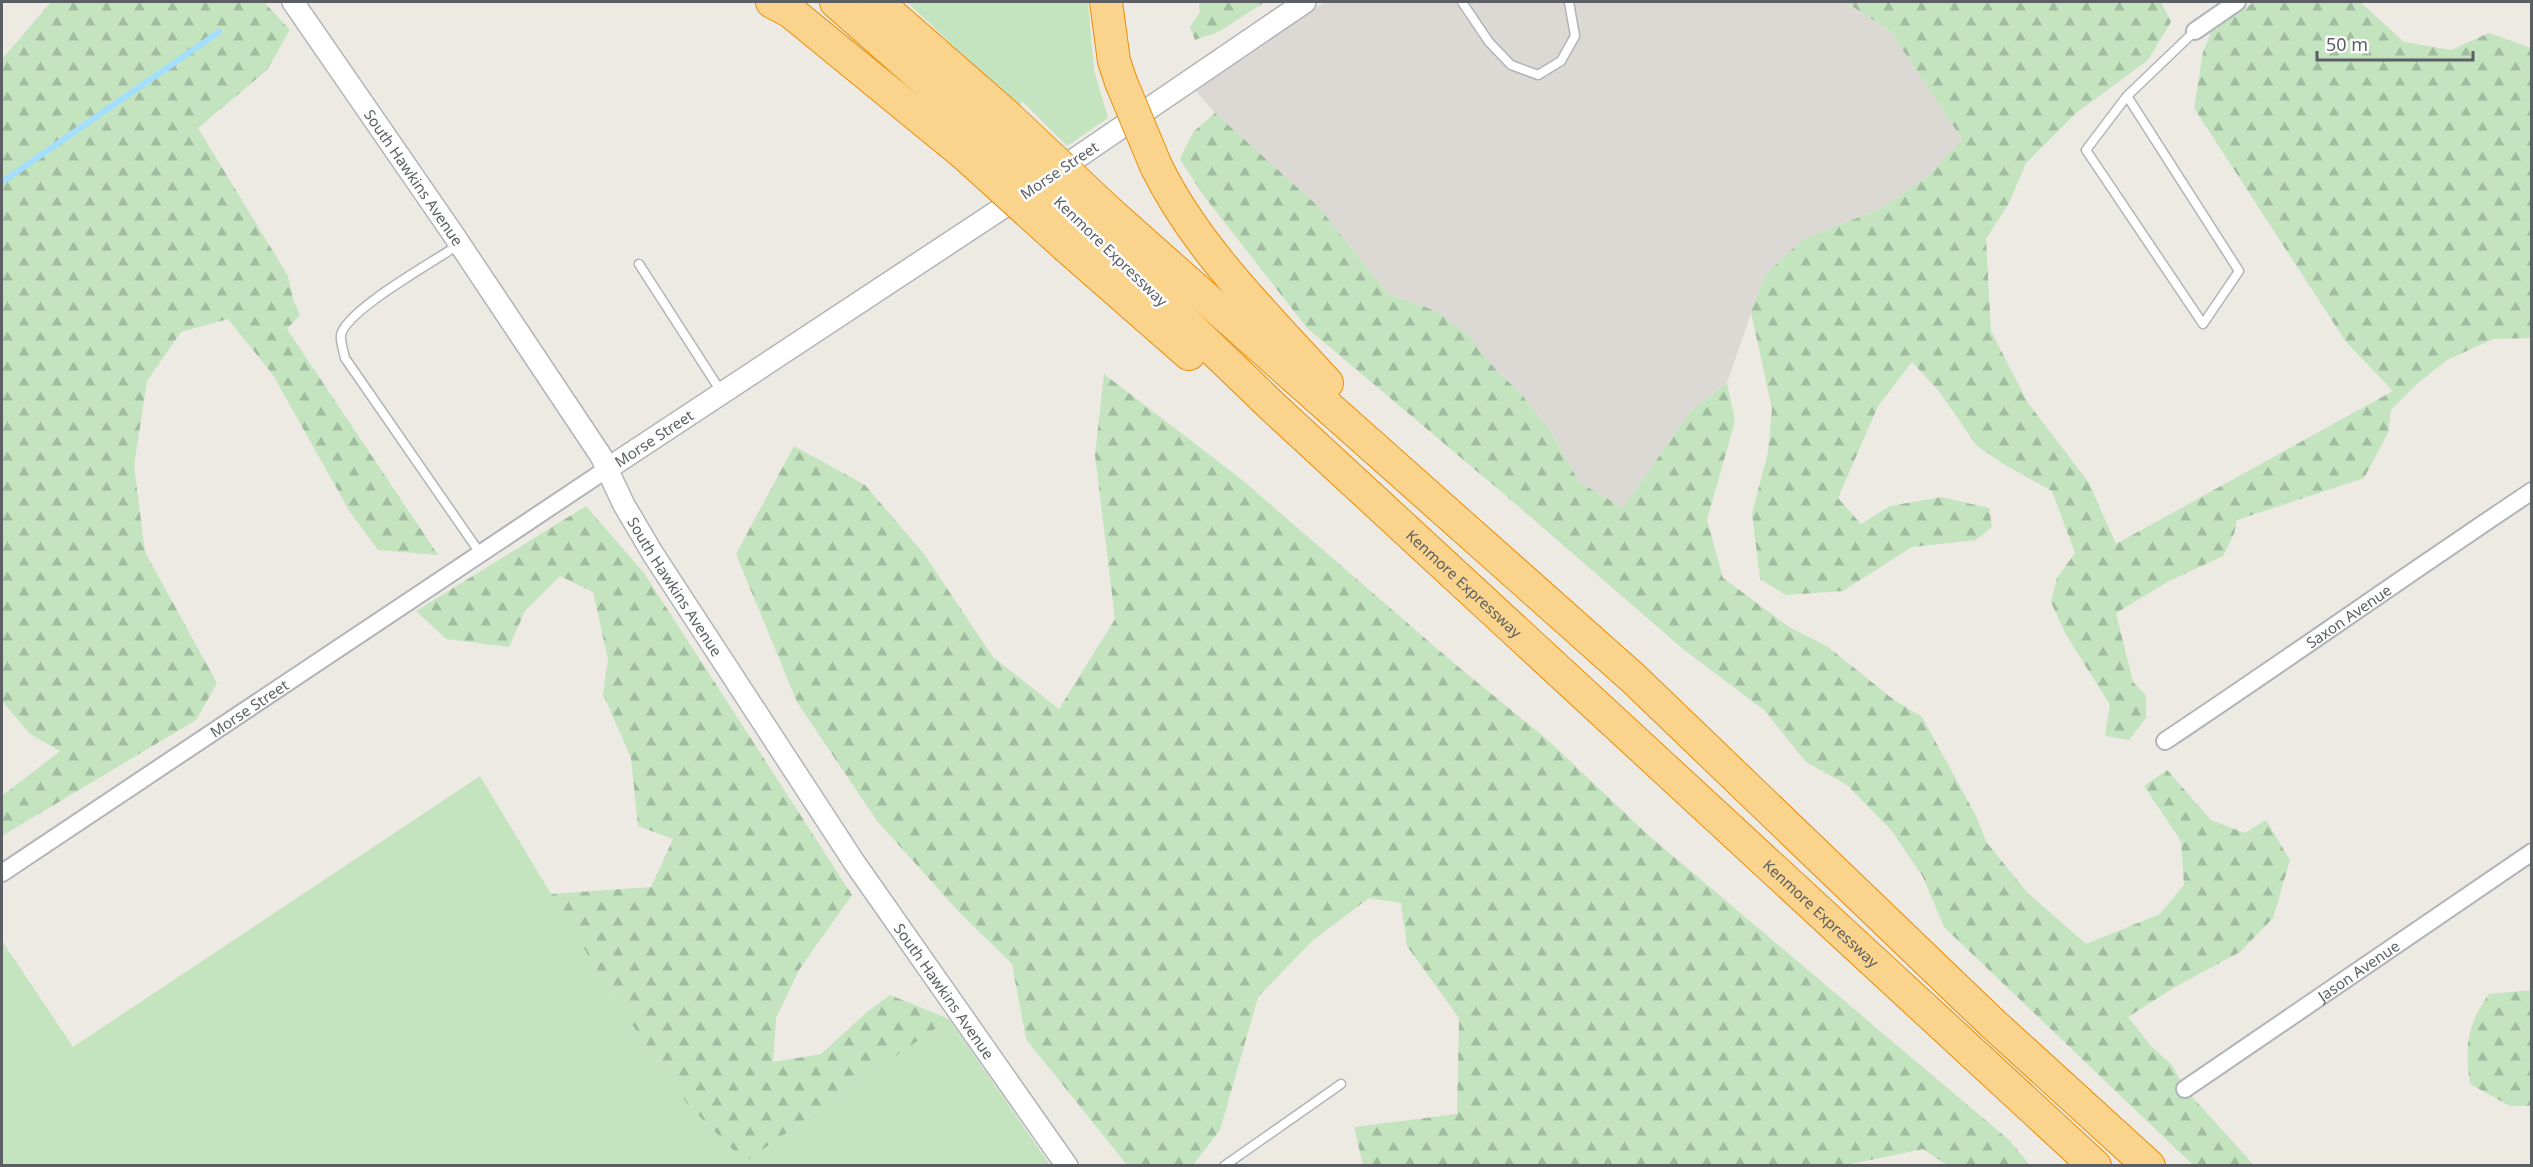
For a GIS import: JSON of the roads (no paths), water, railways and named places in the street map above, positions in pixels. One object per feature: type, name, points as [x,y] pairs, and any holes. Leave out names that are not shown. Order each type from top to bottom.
[{"type":"highway","points":[[772,2],[791,12],[962,152],[1089,231],[1430,498],[1633,678],[1991,1022],[2149,1166]]},
{"type":"highway","name":"Kenmore Expressway","points":[[836,2],[996,125],[1089,231],[1332,480],[1529,643],[2095,1166]]},
{"type":"highway","points":[[877,2],[996,125]]},
{"type":"highway","points":[[1106,2],[1114,61],[1170,196],[1231,276],[1430,498]]},
{"type":"street","name":"South Hawkins Avenue","points":[[293,2],[460,244],[601,456],[624,505],[653,554],[854,862],[1066,1166]]},
{"type":"street","name":"Morse Street","points":[[2,873],[1152,108],[1305,2]]},
{"type":"street","points":[[2195,31],[2237,2]]},
{"type":"street","name":"Saxon Avenue","points":[[2165,741],[2306,647],[2389,586],[2532,490]]},
{"type":"street","name":"Jason Avenue","points":[[2185,1089],[2532,852]]},
{"type":"lane","points":[[1462,2],[1489,42],[1511,64],[1538,75],[1561,61],[1575,36],[1569,2]]},
{"type":"lane","points":[[2127,96],[2239,271],[2203,324],[2086,150],[2127,96],[2195,31]]},
{"type":"lane","points":[[460,244],[368,304],[348,320],[341,336],[345,358],[480,553]]},
{"type":"lane","points":[[639,264],[722,393]]},
{"type":"lane","points":[[1224,1166],[1341,1084]]},
{"type":"waterway","points":[[2,182],[219,32]]}]
